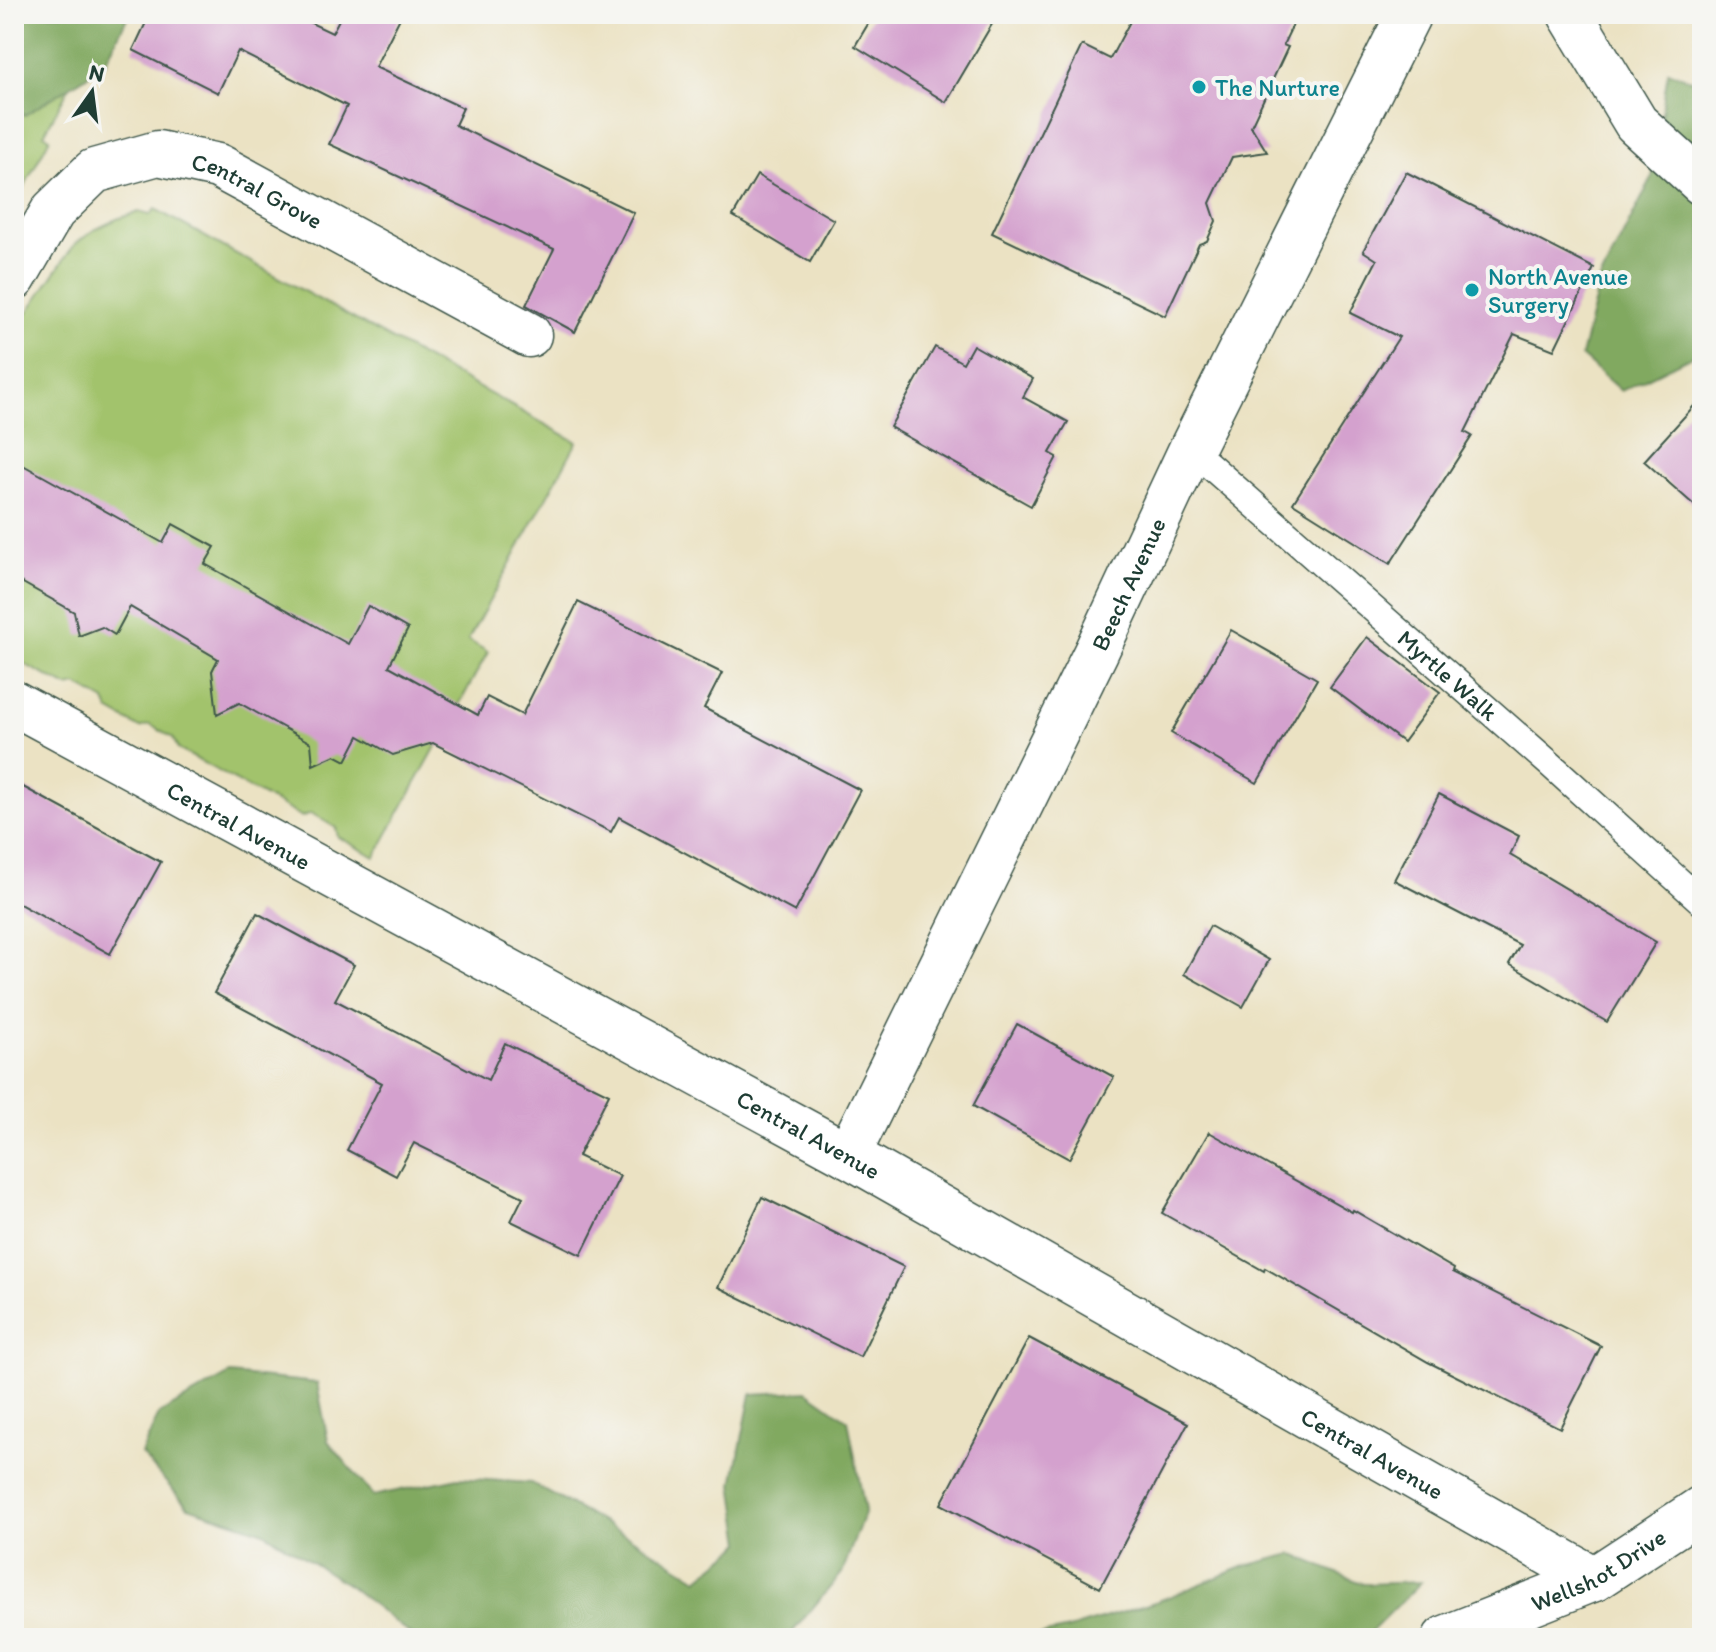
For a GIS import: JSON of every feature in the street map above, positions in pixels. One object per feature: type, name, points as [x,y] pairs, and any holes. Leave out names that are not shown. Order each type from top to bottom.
[{"type":"street","name":"Beech Avenue","points":[[848,1155],[1096,652],[1191,449],[1409,14]]},
{"type":"street","points":[[1570,14],[1636,123],[1702,183]]},
{"type":"street","name":"Central Grove","points":[[14,278],[53,211],[94,171],[158,153],[218,166],[529,335]]},
{"type":"street","name":"Central Avenue","points":[[14,703],[848,1155],[1594,1579]]},
{"type":"street","name":"Wellshot Drive","points":[[1445,1638],[1594,1579],[1702,1508]]},
{"type":"lane","name":"Myrtle Walk","points":[[1191,449],[1702,902]]},
{"type":"green space","points":[[14,14],[109,14],[44,134],[50,138],[14,206]]},
{"type":"green space","points":[[14,14],[129,14],[104,65],[25,115],[14,113]]},
{"type":"green space","points":[[1668,71],[1702,84],[1702,351],[1621,391],[1581,356],[1600,280],[1652,178]]},
{"type":"green space","points":[[155,209],[577,442],[468,640],[488,652],[375,857],[338,837],[336,828],[311,813],[302,817],[178,749],[173,738],[150,725],[140,728],[109,710],[105,701],[77,685],[68,687],[14,659],[14,332],[74,245],[94,230],[117,219],[139,212],[150,215]]},
{"type":"green space","points":[[230,1374],[317,1383],[328,1441],[373,1496],[458,1478],[531,1483],[635,1540],[698,1579],[742,1543],[733,1484],[751,1394],[807,1391],[848,1420],[865,1511],[842,1573],[790,1635],[784,1638],[415,1638],[351,1587],[264,1532],[188,1507],[141,1454],[159,1414]]},
{"type":"green space","points":[[1292,1554],[1363,1584],[1421,1582],[1365,1638],[1026,1638],[1069,1629],[1161,1600],[1245,1566]]},
{"type":"building","points":[[150,14],[292,14],[332,33],[342,14],[402,14],[375,67],[463,108],[455,125],[634,213],[575,332],[526,305],[554,249],[329,144],[347,106],[238,51],[218,93],[133,50]]},
{"type":"building","points":[[874,14],[998,14],[946,102],[855,46]]},
{"type":"building","points":[[1134,14],[1298,14],[1283,45],[1288,47],[1251,126],[1267,152],[1232,157],[1210,203],[1216,221],[1207,241],[1199,244],[1165,316],[992,233],[1082,45],[1110,59]]},
{"type":"building","points":[[1406,172],[1594,268],[1554,350],[1514,334],[1465,432],[1472,436],[1390,564],[1293,503],[1399,337],[1350,313],[1377,260],[1363,251]]},
{"type":"building","points":[[757,175],[834,220],[810,262],[733,216]]},
{"type":"building","points":[[973,345],[1033,379],[1023,397],[1068,422],[1050,453],[1057,457],[1031,506],[890,427],[935,347],[963,363]]},
{"type":"building","points":[[1702,397],[1702,512],[1644,461]]},
{"type":"building","points":[[14,460],[163,543],[173,524],[215,547],[205,564],[348,644],[368,606],[408,629],[389,666],[478,715],[487,697],[522,715],[578,602],[722,673],[704,708],[860,790],[795,912],[619,817],[611,832],[433,743],[393,755],[359,736],[346,761],[335,755],[313,765],[311,743],[239,703],[217,714],[212,671],[218,659],[130,607],[115,635],[102,627],[79,636],[74,612],[14,578]]},
{"type":"building","points":[[1231,630],[1317,679],[1257,783],[1171,733]]},
{"type":"building","points":[[1367,637],[1440,692],[1403,742],[1330,687]]},
{"type":"building","points":[[14,782],[161,862],[110,954],[14,901]]},
{"type":"building","points":[[1439,794],[1519,836],[1510,855],[1656,942],[1607,1022],[1509,964],[1520,945],[1394,880]]},
{"type":"building","points":[[257,913],[354,965],[335,1000],[488,1080],[505,1043],[609,1094],[578,1156],[620,1176],[581,1255],[511,1221],[523,1197],[414,1143],[396,1176],[347,1150],[382,1083],[214,993]]},
{"type":"building","points":[[1210,926],[1269,960],[1243,1007],[1184,974]]},
{"type":"building","points":[[1017,1024],[1114,1077],[1069,1159],[973,1106]]},
{"type":"building","points":[[1209,1132],[1353,1210],[1454,1269],[1453,1272],[1601,1346],[1560,1428],[1428,1362],[1162,1213]]},
{"type":"building","points":[[762,1197],[904,1267],[860,1357],[718,1287]]},
{"type":"building","points":[[1029,1338],[1188,1423],[1100,1588],[941,1504]]},
{"type":"place","name":"The Nurture","points":[[1199,87]]},
{"type":"place","name":"North Avenue Surgery","points":[[1472,290]]}]
